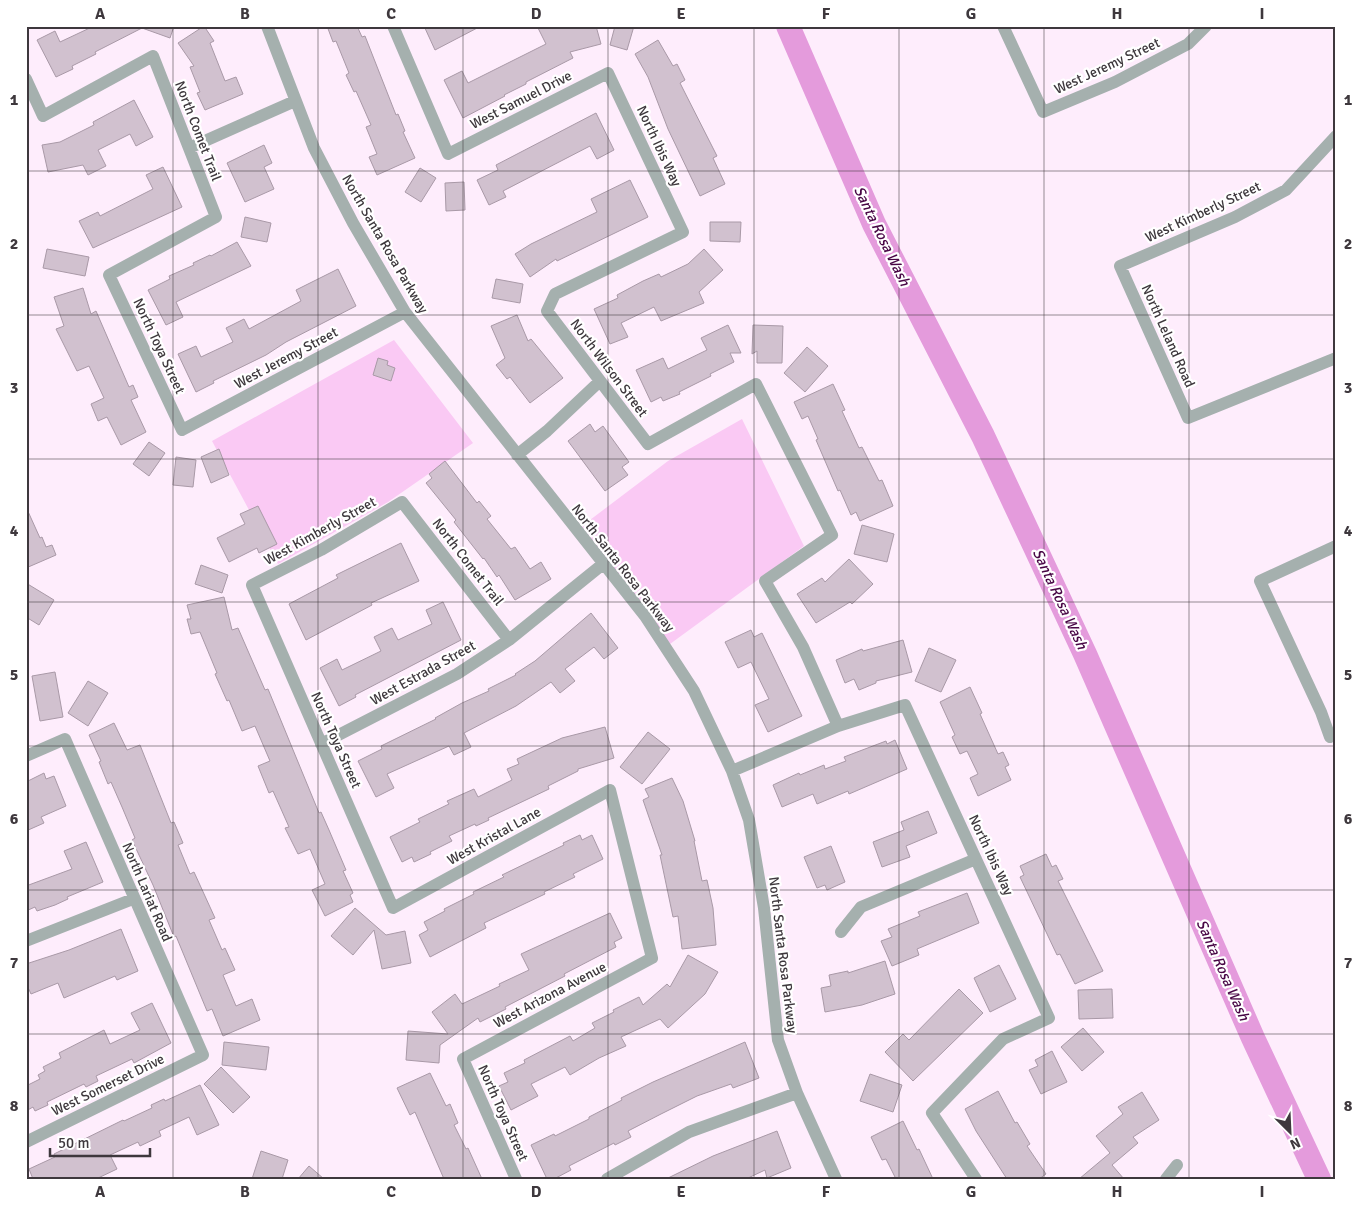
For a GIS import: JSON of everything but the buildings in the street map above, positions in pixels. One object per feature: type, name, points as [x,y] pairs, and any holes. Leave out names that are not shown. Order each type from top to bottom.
[{"type":"street","name":"North Santa Rosa Parkway","points":[[268,26],[314,148],[344,207],[405,312],[645,616],[694,691],[732,771],[749,820],[764,908],[778,1040],[809,1123],[836,1179]]},
{"type":"street","name":"West Samuel Drive","points":[[393,26],[448,154],[608,73]]},
{"type":"street","name":"West Jeremy Street","points":[[1004,26],[1043,112],[1115,82],[1188,44],[1206,26]]},
{"type":"street","name":"North Comet Trail","points":[[26,80],[43,116],[153,56],[216,217],[109,275]]},
{"type":"street","name":"North Ibis Way","points":[[546,311],[554,294],[683,232],[608,73]]},
{"type":"street","points":[[189,148],[295,101]]},
{"type":"street","name":"West Kimberly Street","points":[[1120,266],[1235,217],[1286,190],[1336,136]]},
{"type":"street","name":"North Leland Road","points":[[1120,266],[1188,418],[1336,358]]},
{"type":"street","name":"North Toya Street","points":[[109,275],[182,430]]},
{"type":"street","name":"North Wilson Street","points":[[546,311],[648,444],[756,384],[832,535],[765,581],[803,647],[838,726]]},
{"type":"street","name":"West Jeremy Street","points":[[182,430],[405,312]]},
{"type":"street","points":[[517,455],[547,431],[600,381]]},
{"type":"street","name":"North Comet Trail","points":[[402,502],[509,640]]},
{"type":"street","name":"West Kimberly Street","points":[[252,585],[321,550],[402,502]]},
{"type":"street","points":[[1333,736],[1260,581],[1336,546]]},
{"type":"street","name":"West Estrada Street","points":[[321,744],[458,674],[509,640],[603,564]]},
{"type":"street","name":"North Toya Street","points":[[252,585],[393,908]]},
{"type":"street","name":"North Ibis Way","points":[[838,726],[905,704],[1049,1018],[1003,1039],[932,1113],[976,1179]]},
{"type":"street","points":[[732,771],[838,726]]},
{"type":"street","name":"North Lariat Road","points":[[26,756],[66,739],[203,1055]]},
{"type":"street","name":"West Kristal Lane","points":[[393,908],[610,790],[652,958]]},
{"type":"street","points":[[841,932],[861,907],[976,859]]},
{"type":"street","points":[[26,941],[134,899]]},
{"type":"street","name":"West Arizona Avenue","points":[[463,1059],[652,958]]},
{"type":"street","name":"West Somerset Drive","points":[[26,1142],[203,1055]]},
{"type":"street","name":"North Toya Street","points":[[463,1059],[516,1179]]},
{"type":"street","points":[[607,1179],[690,1132],[797,1093]]},
{"type":"street","points":[[1166,1179],[1177,1165]]},
{"type":"shaded area","points":[[394,340],[473,443],[388,502],[278,564],[212,441]]},
{"type":"shaded area","points":[[742,419],[804,546],[670,644],[582,526],[668,461]]},
{"type":"waterway","name":"Santa Rosa Wash","points":[[788,26],[874,224],[983,436],[1085,654],[1253,1038],[1319,1179]]}]
